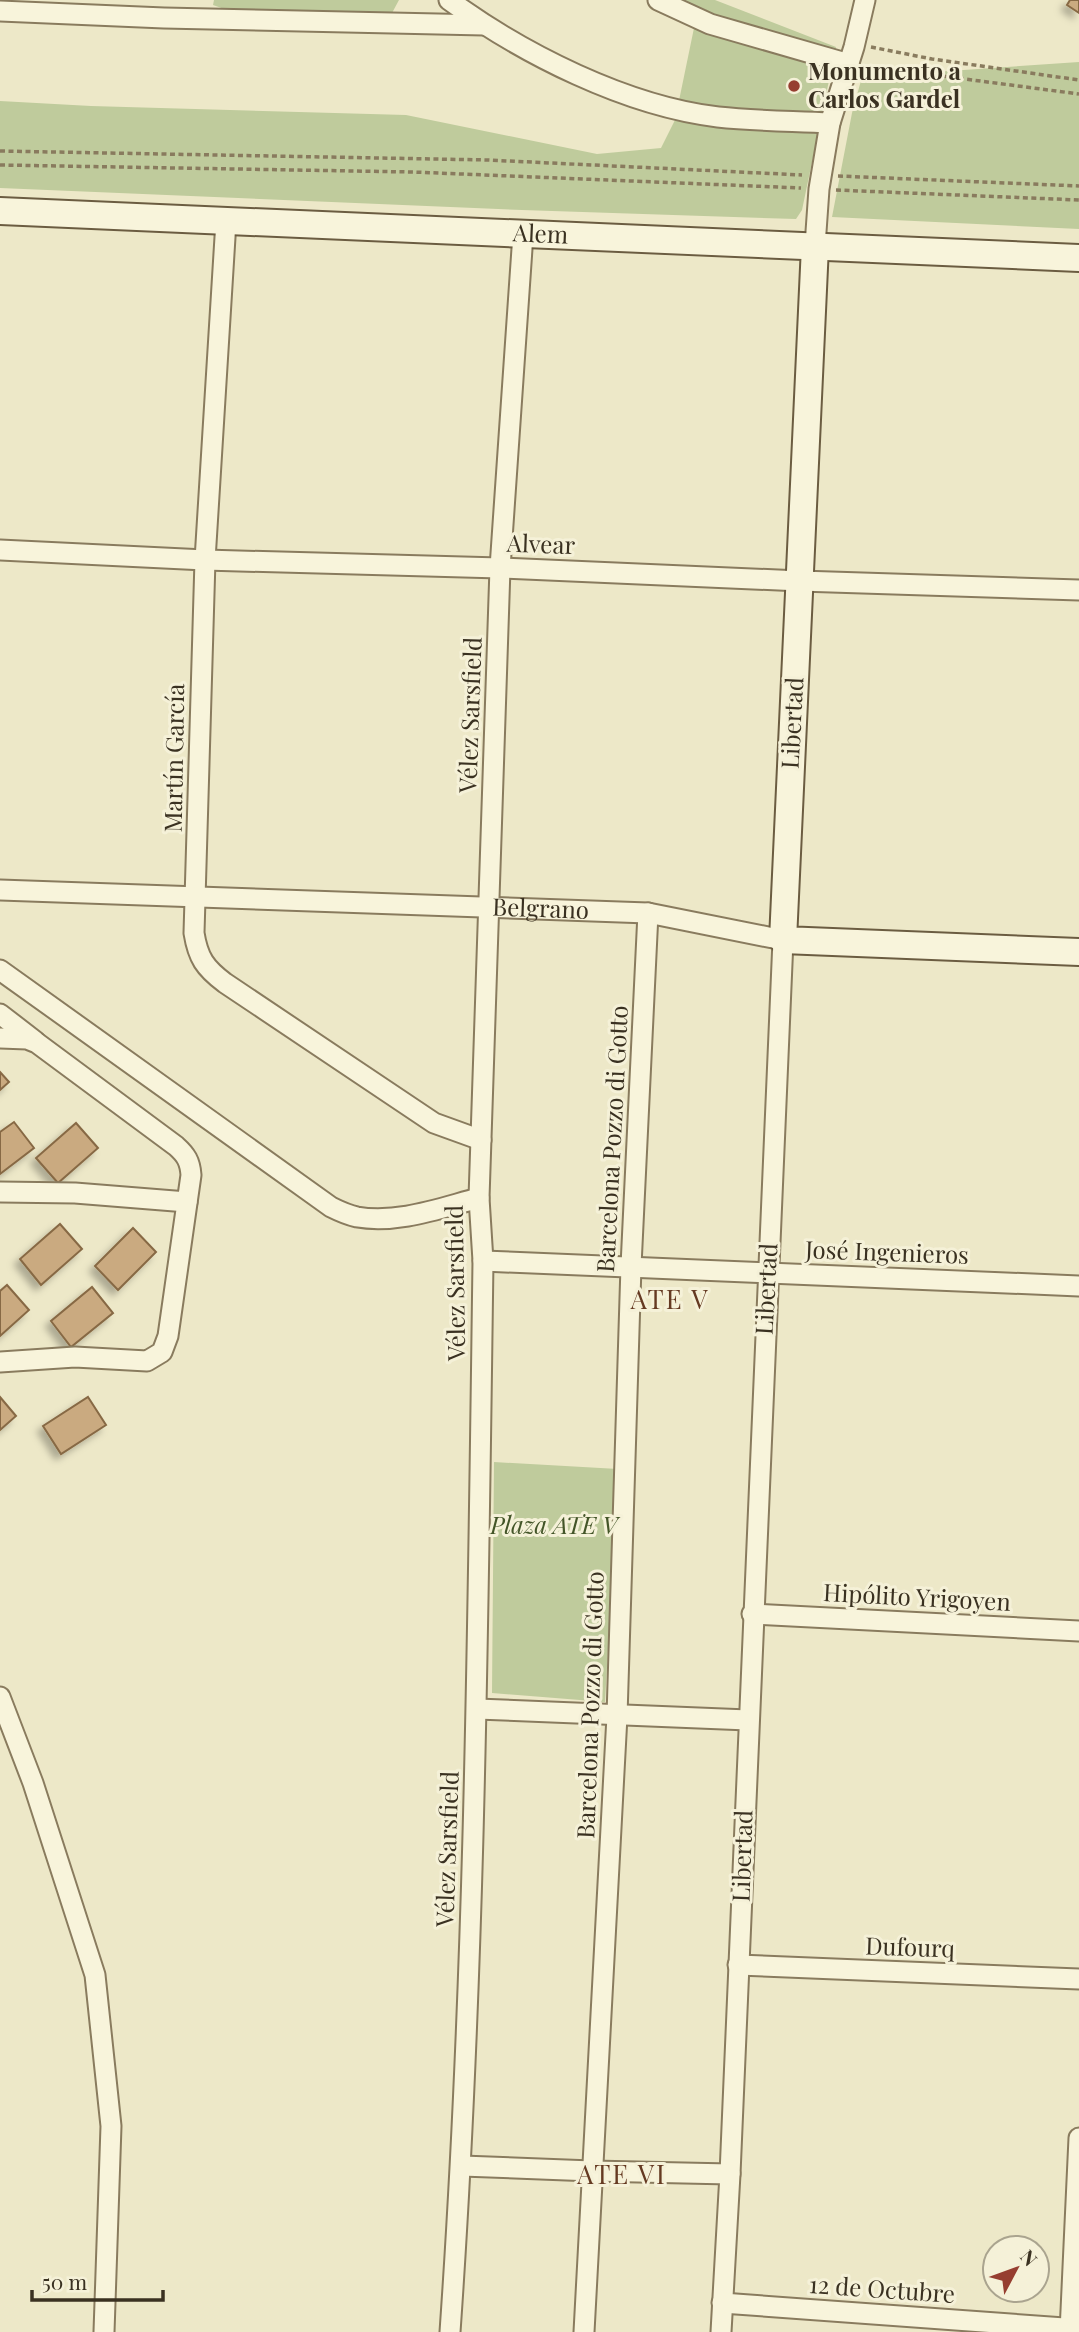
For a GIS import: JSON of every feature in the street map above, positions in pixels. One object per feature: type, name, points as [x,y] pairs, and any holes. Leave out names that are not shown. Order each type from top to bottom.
[{"type":"main road","name":"Alem","points":[[0,211],[1079,258]]},
{"type":"main road","name":"Libertad","points":[[783,940],[815,246]]},
{"type":"main road","name":"Belgrano","points":[[783,940],[1079,952]]},
{"type":"street","points":[[449,0],[484,26],[523,48],[634,97],[671,108],[718,117],[830,123]]},
{"type":"street","points":[[658,0],[710,24],[849,64]]},
{"type":"street","points":[[815,246],[820,182],[830,123],[849,64],[865,0]]},
{"type":"street","points":[[0,11],[484,26]]},
{"type":"street","name":"Martín García","points":[[226,221],[205,559],[194,933],[198,954],[211,973],[434,1123],[481,1140]]},
{"type":"street","name":"Vélez Sarsfield","points":[[450,2332],[462,2165],[477,1709],[483,1261],[479,1198],[500,568],[523,234]]},
{"type":"street","name":"Alvear","points":[[0,550],[1079,590]]},
{"type":"street","name":"Belgrano","points":[[0,890],[648,913],[783,940]]},
{"type":"street","name":"Barcelona Pozzo di Gotto","points":[[584,2332],[617,1716],[631,1266],[648,913]]},
{"type":"street","name":"Libertad","points":[[721,2332],[783,940]]},
{"type":"street","points":[[0,971],[331,1208],[374,1219],[417,1215],[479,1198]]},
{"type":"street","points":[[0,1014],[186,1154],[191,1164],[168,1336],[162,1352],[147,1361],[75,1357],[0,1362]]},
{"type":"street","points":[[0,1038],[27,1039],[37,1043]]},
{"type":"street","points":[[0,1192],[75,1193],[187,1202]]},
{"type":"street","name":"José Ingenieros","points":[[483,1261],[1079,1286]]},
{"type":"street","name":"Hipólito Yrigoyen","points":[[752,1614],[1079,1632]]},
{"type":"street","points":[[0,1697],[33,1783],[95,1975],[111,2126],[104,2332]]},
{"type":"street","points":[[477,1709],[748,1720]]},
{"type":"street","name":"Dufourq","points":[[738,1965],[1079,1979]]},
{"type":"street","points":[[1073,2330],[1079,2138]]},
{"type":"street","points":[[462,2165],[730,2174]]},
{"type":"street","name":"12 de Octubre","points":[[722,2303],[1073,2330]]},
{"type":"path","points":[[854,44],[932,59],[1079,80]]},
{"type":"path","points":[[0,151],[488,160],[1079,200]]},
{"type":"path","points":[[0,165],[1079,186]]},
{"type":"green space","points":[[214,0],[399,0],[392,13],[356,19],[230,11],[213,5]]},
{"type":"green space","points":[[654,0],[715,0],[836,47],[802,210],[796,219],[0,188],[0,101],[406,115],[597,154],[661,148],[675,120],[694,28]]},
{"type":"green space","points":[[1079,62],[1079,229],[832,217],[852,113],[862,77]]},
{"type":"green space","name":"Plaza ATE V","points":[[494,1462],[618,1469],[605,1702],[492,1693]]},
{"type":"building","points":[[1070,0],[1079,0],[1079,13],[1067,5]]},
{"type":"building","points":[[0,1072],[9,1082],[0,1090]]},
{"type":"building","points":[[14,1122],[34,1148],[0,1174],[0,1132]]},
{"type":"building","points":[[76,1123],[98,1148],[58,1183],[36,1158]]},
{"type":"building","points":[[60,1224],[82,1249],[41,1285],[20,1259]]},
{"type":"building","points":[[133,1228],[156,1252],[118,1290],[95,1266]]},
{"type":"building","points":[[7,1285],[29,1310],[0,1336],[0,1291]]},
{"type":"building","points":[[92,1287],[113,1313],[71,1347],[51,1321]]},
{"type":"building","points":[[0,1397],[16,1416],[0,1430]]},
{"type":"building","points":[[88,1397],[106,1425],[61,1454],[43,1426]]},
{"type":"place","name":"Monumento a Carlos Gardel","points":[[794,86]]},
{"type":"district","name":"ATE V","points":[[670,1300]]},
{"type":"district","name":"ATE VI","points":[[622,2175]]}]
